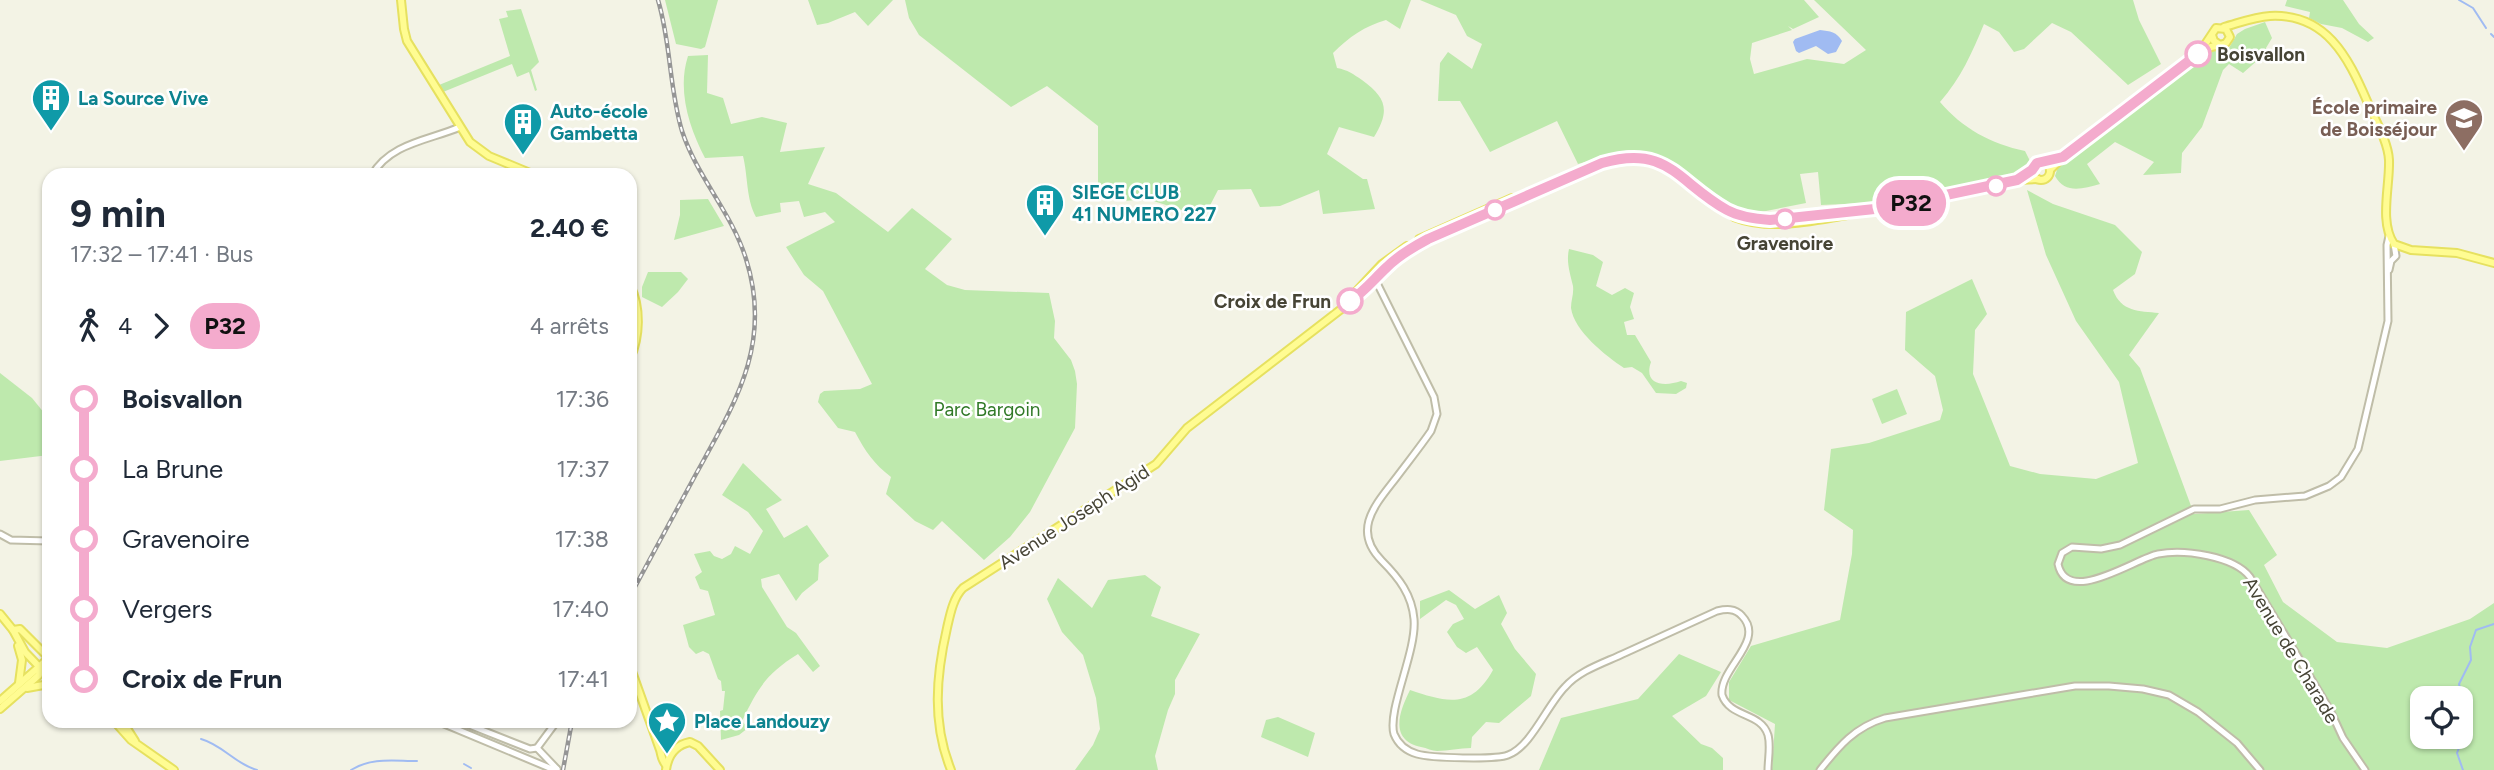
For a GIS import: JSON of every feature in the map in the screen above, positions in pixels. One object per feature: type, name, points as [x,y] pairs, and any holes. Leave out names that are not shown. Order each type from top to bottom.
[{"type":"main road","points":[[401,0],[407,41],[460,127],[479,150],[520,168]]},
{"type":"main road","points":[[2198,54],[2216,28],[2256,18],[2285,16],[2323,32],[2337,44],[2349,61],[2388,153],[2389,236],[2394,244],[2411,250],[2457,253],[2494,263]]},
{"type":"main road","points":[[1348,302],[1371,285],[1384,262],[1426,235],[1611,157],[1654,160],[1671,168],[1729,211],[1751,218],[1770,220],[1884,208],[2017,180],[2047,178],[2050,170],[2063,157],[2198,54],[2226,43],[2245,22]]},
{"type":"main road","points":[[2224,27],[2229,31],[2230,37]]},
{"type":"main road","points":[[2212,35],[2214,41],[2220,45]]},
{"type":"main road","points":[[2017,180],[2037,163],[2063,157]]},
{"type":"main road","points":[[2046,163],[2050,170]]},
{"type":"main road","points":[[2032,170],[2033,176],[2038,179]]},
{"type":"main road","name":"Avenue Joseph Agid","points":[[951,770],[940,737],[938,685],[941,655],[950,615],[963,588],[1156,464],[1187,428],[1371,285]]},
{"type":"main road","points":[[637,310],[637,327]]},
{"type":"main road","points":[[0,614],[13,630],[17,641],[22,660],[22,686]]},
{"type":"main road","points":[[13,630],[20,629],[42,651]]},
{"type":"main road","points":[[0,709],[33,671],[40,667],[17,641]]},
{"type":"main road","points":[[0,701],[22,686],[42,685]]},
{"type":"main road","points":[[637,687],[666,767]]},
{"type":"main road","points":[[125,728],[135,741],[174,770]]},
{"type":"main road","points":[[666,767],[676,747],[692,742],[704,751],[720,770]]},
{"type":"main road","points":[[661,751],[672,755]]},
{"type":"street","points":[[377,168],[398,152],[424,138],[460,127]]},
{"type":"street","name":"Avenue de Charade","points":[[2365,770],[2343,738],[2330,710],[2250,577],[2241,567],[2229,561],[2171,552],[2148,556],[2114,574],[2073,581],[2062,575],[2057,564],[2062,553],[2072,547],[2101,548],[2120,545],[2194,509],[2220,509],[2255,500],[2305,496],[2329,486],[2341,477],[2358,449],[2388,321],[2389,236]]},
{"type":"street","points":[[2394,244],[2396,256],[2411,250]]},
{"type":"street","name":"Avenue de Charade","points":[[2387,279],[2391,261],[2396,256]]},
{"type":"street","points":[[1371,285],[1381,293]]},
{"type":"street","points":[[1371,285],[1381,293],[1437,408],[1436,421],[1431,431],[1374,508],[1367,529],[1374,552],[1402,584],[1409,597],[1414,619],[1414,638],[1393,726],[1398,742],[1421,755],[1510,755],[1523,744],[1557,695],[1577,676],[1717,611],[1727,609],[1743,616],[1749,634],[1724,681],[1722,695],[1730,708],[1754,718],[1765,729],[1769,741],[1768,770]]},
{"type":"street","points":[[0,534],[11,540],[42,541]]},
{"type":"street","points":[[1820,770],[1850,735],[1866,724],[1885,718],[2062,688],[2097,685],[2159,692],[2180,701],[2237,743],[2260,770]]},
{"type":"street","points":[[454,728],[552,769],[558,769]]},
{"type":"street","points":[[477,728],[530,749],[537,748],[552,728]]},
{"type":"street","points":[[537,748],[558,769]]},
{"type":"green space","points":[[665,0],[718,0],[705,47],[701,49],[676,44]]},
{"type":"green space","points":[[808,0],[893,0],[868,26],[855,12],[817,25]]},
{"type":"green space","points":[[905,0],[1411,0],[1400,29],[1386,20],[1378,22],[1358,33],[1333,53],[1337,68],[1362,80],[1377,93],[1383,106],[1382,120],[1374,137],[1339,127],[1327,154],[1363,179],[1367,179],[1375,209],[1323,214],[1319,190],[1280,206],[1260,207],[1251,189],[1218,190],[1204,217],[1147,199],[1124,201],[1098,188],[1098,126],[1047,86],[1011,107],[919,35],[909,18]]},
{"type":"green space","points":[[1420,0],[1804,0],[1819,17],[1793,29],[1788,26],[1792,30],[1752,43],[1750,59],[1754,74],[1807,59],[1844,64],[1866,50],[1814,0],[2133,0],[2139,20],[2161,64],[2128,85],[2071,32],[2052,23],[2024,49],[2014,52],[1999,32],[1984,24],[1965,65],[1940,102],[1958,120],[1978,134],[2025,151],[2031,163],[2022,173],[1890,202],[1821,205],[1818,172],[1800,174],[1806,203],[1746,215],[1656,155],[1629,150],[1578,164],[1557,121],[1490,152],[1460,101],[1438,101],[1440,63],[1448,52],[1472,69],[1482,44],[1467,36],[1456,15]]},
{"type":"green space","points":[[2287,0],[2343,0],[2359,24],[2374,38],[2368,42],[2342,28],[2321,24],[2309,18],[2310,12],[2285,6]]},
{"type":"green space","points":[[521,9],[539,62],[531,70],[537,90],[535,91],[529,72],[517,77],[512,64],[443,92],[439,85],[510,56],[499,19],[508,17],[506,11]]},
{"type":"green space","points":[[2265,22],[2272,38],[2266,48],[2267,52],[2243,73],[2229,64],[2223,70],[2202,127],[2182,153],[2181,173],[2143,175],[2154,162],[2115,142],[2087,164],[2100,184],[2074,189],[2059,182],[2055,176],[2058,167],[2069,157],[2207,53],[2229,48],[2237,34]]},
{"type":"green space","name":"Parc Bargoin","points":[[708,55],[707,93],[723,98],[731,124],[762,117],[787,123],[780,152],[825,147],[808,184],[836,193],[888,232],[912,208],[952,239],[925,269],[947,285],[965,290],[1049,293],[1055,321],[1054,338],[1071,360],[1075,371],[1075,428],[1030,512],[1010,537],[984,560],[942,521],[933,530],[915,521],[886,494],[891,477],[870,457],[855,432],[838,428],[818,402],[824,391],[860,389],[872,384],[823,291],[804,275],[786,247],[835,222],[825,212],[804,217],[799,201],[780,203],[781,212],[756,217],[749,195],[743,156],[705,158],[686,108],[684,82],[688,56]]},
{"type":"green space","points":[[2027,190],[2053,204],[2115,225],[2142,252],[2135,274],[2113,290],[2121,303],[2132,309],[2159,313],[2129,355],[2140,368],[2194,514],[2249,510],[2277,555],[2264,565],[2283,602],[2337,642],[2387,648],[2470,619],[2494,603],[2494,770],[1772,770],[1775,724],[1729,700],[1729,682],[1751,646],[1840,620],[1852,554],[1853,530],[1824,510],[1831,449],[1869,443],[1940,420],[1943,410],[1935,376],[1905,350],[1906,312],[1972,279],[1987,314],[1975,330],[1973,374],[2010,466],[2040,474],[2096,479],[2138,463],[2119,382],[2076,321],[2046,255]]},
{"type":"green space","points":[[708,199],[724,226],[674,240],[680,215],[680,200]]},
{"type":"green space","points":[[1569,249],[1593,255],[1603,262],[1596,286],[1612,295],[1625,288],[1634,293],[1630,307],[1634,319],[1624,322],[1627,335],[1635,335],[1651,362],[1649,370],[1652,380],[1662,384],[1681,381],[1687,383],[1686,388],[1676,394],[1656,393],[1642,373],[1632,367],[1624,368],[1584,334],[1573,317],[1571,308],[1573,289],[1568,263]]},
{"type":"green space","points":[[648,272],[681,272],[688,279],[662,307],[642,297],[642,287]]},
{"type":"green space","points":[[0,373],[32,398],[42,410],[42,456],[0,461]]},
{"type":"green space","points":[[1897,389],[1907,414],[1882,424],[1872,399]]},
{"type":"green space","points":[[743,463],[782,500],[766,509],[784,538],[807,525],[829,556],[819,564],[818,580],[796,601],[779,574],[761,579],[762,587],[787,627],[796,633],[820,666],[813,672],[798,654],[787,661],[770,675],[753,699],[742,721],[748,728],[739,735],[721,740],[720,711],[723,710],[725,691],[722,691],[721,681],[709,654],[703,651],[696,654],[689,647],[683,625],[715,615],[708,591],[700,589],[695,577],[702,572],[694,554],[710,551],[722,559],[731,554],[735,546],[750,554],[763,531],[748,512],[722,495]]},
{"type":"green space","points":[[1145,575],[1161,587],[1151,616],[1200,634],[1175,680],[1175,694],[1155,756],[1158,770],[1075,770],[1093,745],[1100,729],[1096,698],[1083,655],[1062,632],[1047,599],[1058,578],[1092,608],[1108,580]]},
{"type":"green space","points":[[1449,590],[1475,609],[1499,595],[1507,613],[1501,624],[1515,649],[1536,674],[1531,696],[1499,723],[1486,722],[1472,737],[1471,748],[1435,751],[1411,743],[1401,732],[1400,716],[1410,690],[1435,698],[1457,700],[1476,692],[1493,670],[1477,647],[1466,653],[1457,647],[1447,632],[1453,624],[1464,619],[1456,605],[1446,600],[1420,619],[1420,601]]},
{"type":"green space","points":[[1679,654],[1721,672],[1706,696],[1672,716],[1701,744],[1712,748],[1723,758],[1723,770],[1539,770],[1561,718],[1638,699]]},
{"type":"green space","points":[[1278,717],[1315,733],[1308,757],[1261,737],[1266,720]]},
{"type":"water","points":[[1820,30],[1833,32],[1840,38],[1842,41],[1836,52],[1828,54],[1816,46],[1799,53],[1796,51],[1793,42],[1795,39]]},
{"type":"waterway","points":[[2459,0],[2473,8],[2486,28]]},
{"type":"waterway","points":[[2491,34],[2494,37]]},
{"type":"waterway","points":[[2463,770],[2457,753],[2467,727],[2459,684],[2471,660],[2470,647],[2476,630],[2494,624]]},
{"type":"waterway","points":[[201,739],[257,770]]},
{"type":"waterway","points":[[351,770],[375,761],[417,761]]},
{"type":"waterway","points":[[464,764],[471,768]]},
{"type":"railway","points":[[637,583],[736,397],[746,372],[755,318],[753,290],[740,242],[696,164],[682,131],[658,0]]},
{"type":"railway","points":[[563,770],[571,728]]},
{"type":"bus line","name":"P32","points":[[1350,301],[1366,290],[1388,266],[1410,248],[1602,163],[1623,157],[1654,160],[1671,168],[1729,211],[1751,218],[1770,220],[1884,208],[2017,180],[2037,163],[2063,157],[2198,54]]},
{"type":"place","name":"Boisvallon","points":[[2198,54]]},
{"type":"place","name":"La Source Vive","points":[[51,132]]},
{"type":"place","name":"École primaire de Boisséjour","points":[[2464,152]]},
{"type":"place","name":"Auto-école Gambetta","points":[[523,156]]},
{"type":"place","name":"Gravenoire","points":[[1785,219]]},
{"type":"place","name":"SIEGE CLUB 41 NUMERO 227","points":[[1045,237]]},
{"type":"place","name":"Croix de Frun","points":[[1350,301]]},
{"type":"place","name":"Place Landouzy","points":[[667,755]]}]
